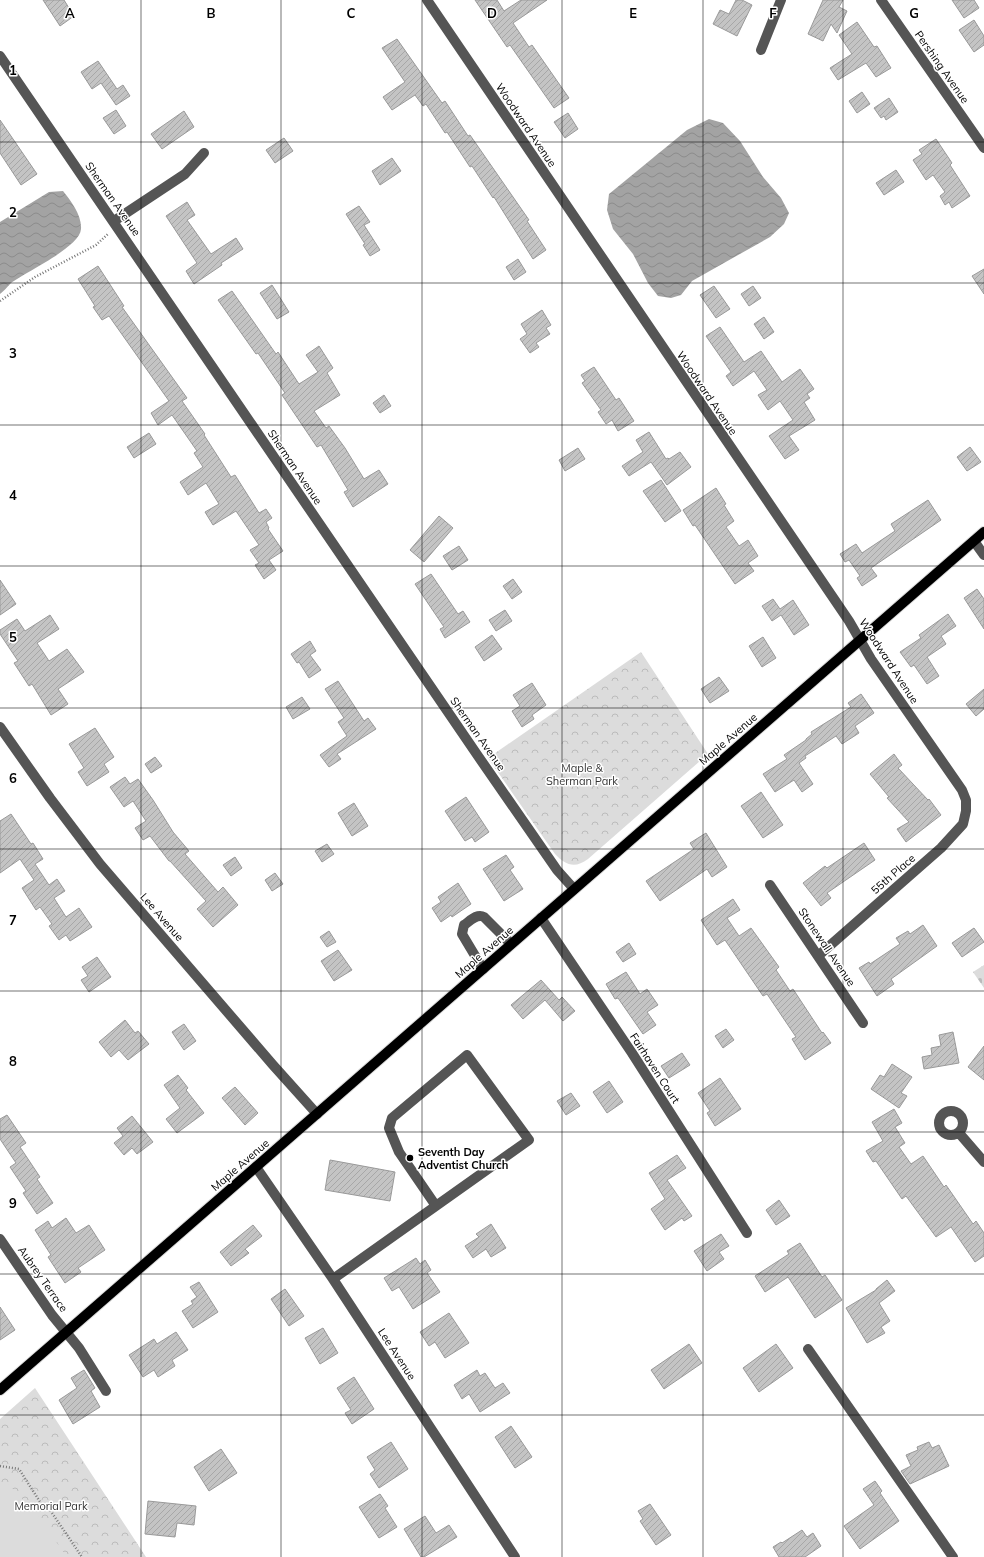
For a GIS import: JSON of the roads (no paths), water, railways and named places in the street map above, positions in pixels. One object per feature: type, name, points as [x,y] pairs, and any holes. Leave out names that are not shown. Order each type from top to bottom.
[{"type":"main road","name":"Maple Avenue","points":[[0,1390],[984,532]]},
{"type":"street","name":"Woodward Avenue","points":[[427,0],[849,621],[871,659],[962,790],[966,800]]},
{"type":"street","points":[[761,50],[781,0]]},
{"type":"street","name":"Pershing Avenue","points":[[882,0],[984,148]]},
{"type":"street","name":"Sherman Avenue","points":[[0,56],[478,756],[558,870],[574,889]]},
{"type":"street","points":[[114,222],[185,174],[204,153]]},
{"type":"street","points":[[974,541],[984,556]]},
{"type":"street","name":"Lee Avenue","points":[[0,727],[50,798],[100,864],[272,1065],[317,1114]]},
{"type":"street","name":"55th Place","points":[[818,956],[941,848],[962,824],[966,811],[966,800]]},
{"type":"street","name":"Stonewall Avenue","points":[[770,885],[864,1023]]},
{"type":"street","points":[[483,969],[462,934],[464,925],[481,915],[511,944]]},
{"type":"street","name":"Fairhaven Court","points":[[541,918],[632,1053],[747,1233]]},
{"type":"street","points":[[333,1279],[436,1206],[529,1140],[468,1055],[392,1118],[389,1128],[399,1152],[436,1206]]},
{"type":"street","points":[[959,1133],[984,1162]]},
{"type":"street","name":"Lee Avenue","points":[[256,1167],[333,1279],[515,1557]]},
{"type":"street","name":"Aubrey Terrace","points":[[0,1239],[52,1315],[79,1348],[106,1391]]},
{"type":"street","points":[[808,1349],[953,1557]]},
{"type":"water","points":[[709,119],[723,123],[740,141],[763,177],[781,198],[789,213],[784,224],[770,237],[692,281],[681,295],[671,298],[658,296],[648,283],[633,254],[613,229],[607,210],[609,194],[687,130]]},
{"type":"water","points":[[63,191],[75,208],[80,219],[81,229],[78,236],[62,251],[11,283],[0,294],[0,222],[49,192]]},
{"type":"place","name":"Seventh Day Adventist Church","points":[[410,1158]]},
{"type":"park label","name":"Maple & Sherman Park","points":[[582,774]]},
{"type":"park label","name":"Memorial Park","points":[[51,1506]]}]
